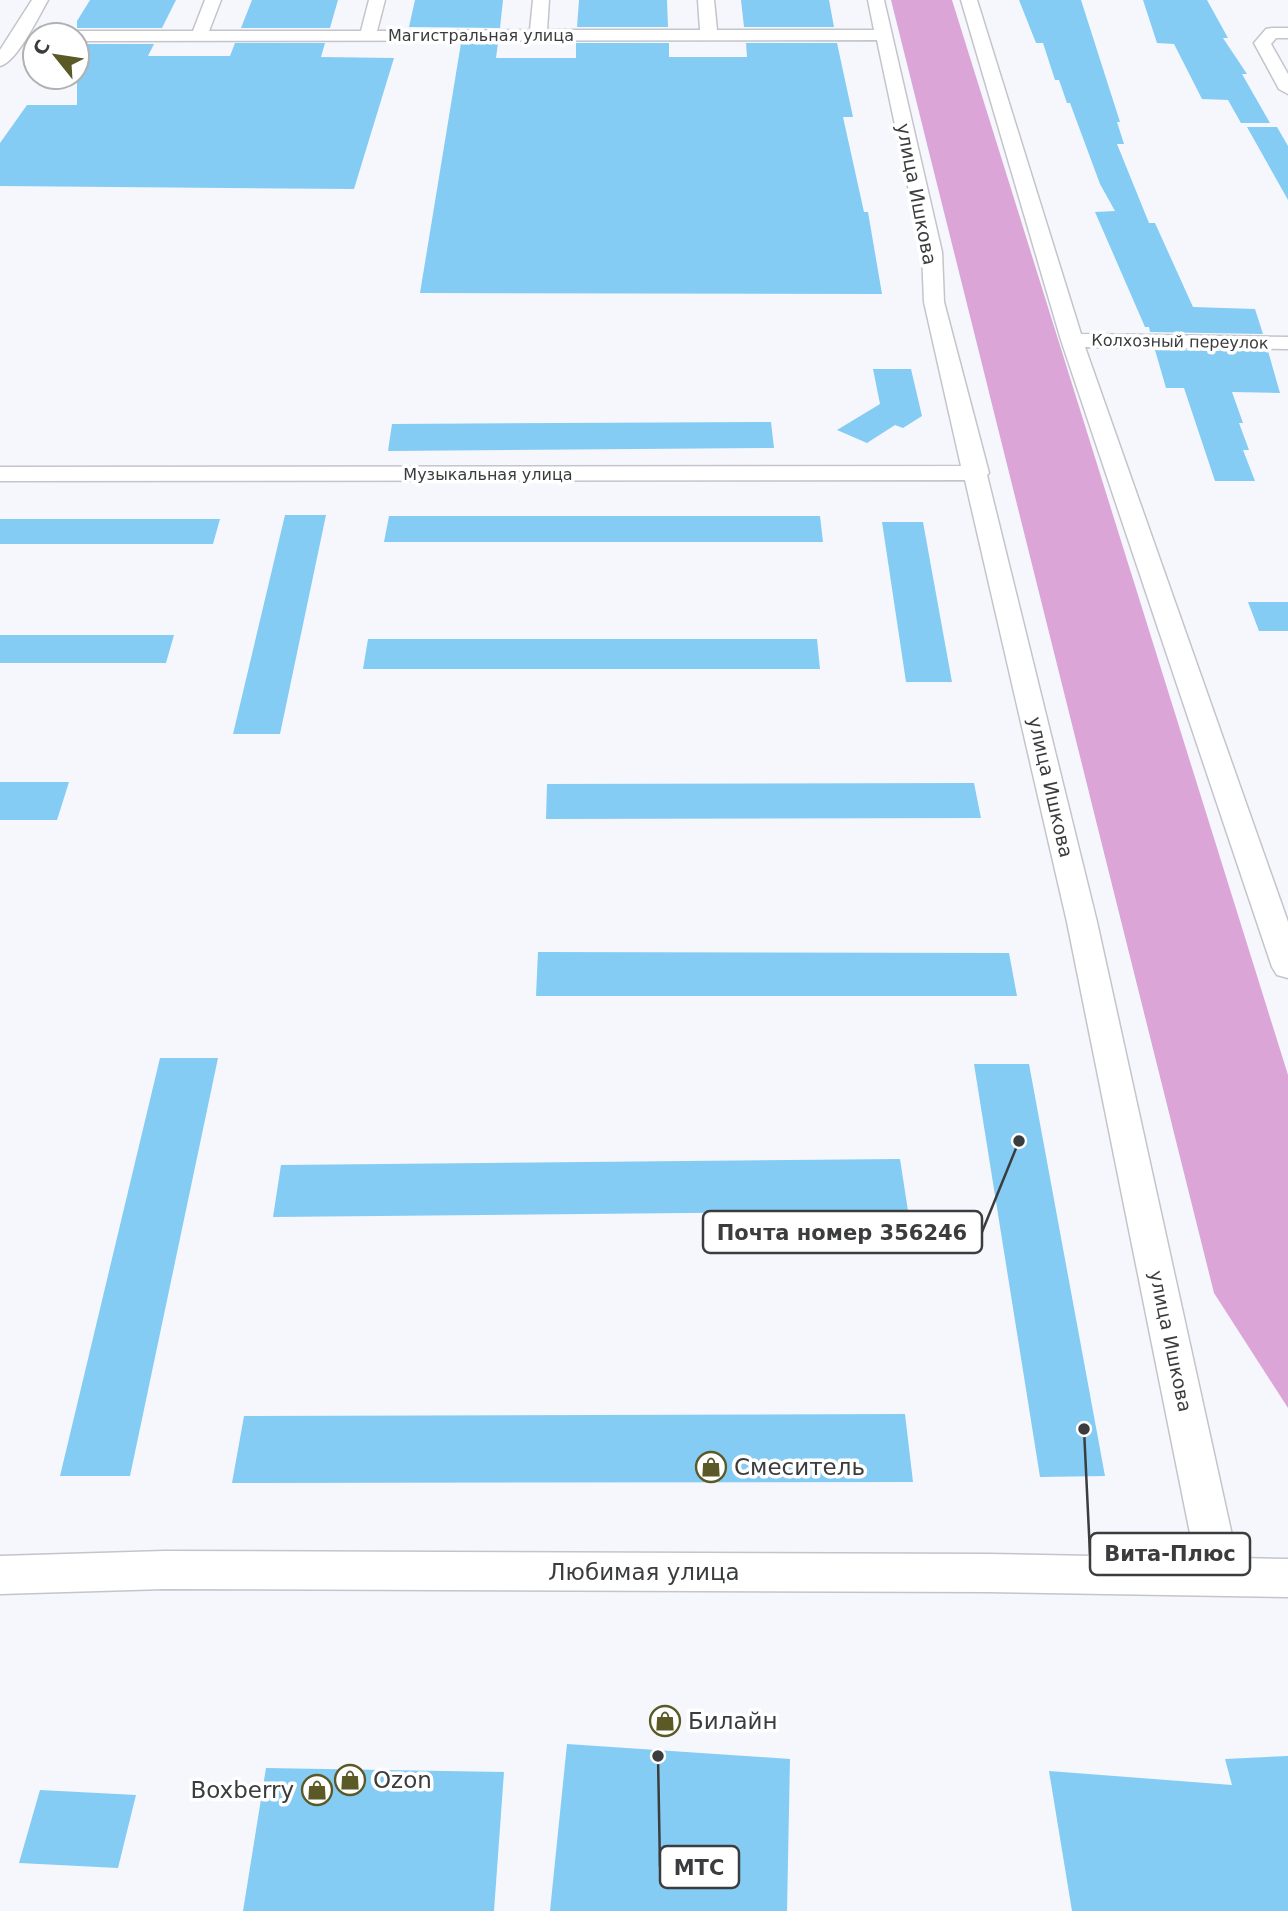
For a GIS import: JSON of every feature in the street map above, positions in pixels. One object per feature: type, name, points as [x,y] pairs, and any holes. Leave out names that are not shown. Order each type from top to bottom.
[{"type":"street","points":[[32,21],[40,0]]},
{"type":"street","points":[[199,36],[213,0]]},
{"type":"street","points":[[368,36],[377,0]]},
{"type":"street","points":[[538,35],[541,0]]},
{"type":"street","points":[[706,0],[709,35]]},
{"type":"street","name":"улица Ишкова","points":[[876,0],[932,252],[934,302],[977,473],[1082,922],[1220,1577]]},
{"type":"street","points":[[969,0],[1072,340],[1288,967]]},
{"type":"street","points":[[1280,33],[1262,43],[1288,89]]},
{"type":"street","name":"Магистральная улица","points":[[91,36],[884,35]]},
{"type":"street","points":[[0,36],[21,36]]},
{"type":"street","points":[[0,61],[21,42]]},
{"type":"street","name":"Колхозный переулок","points":[[1072,340],[1288,343]]},
{"type":"street","name":"Музыкальная улица","points":[[0,474],[977,473]]},
{"type":"street","name":"Любимая улица","points":[[0,1575],[164,1570],[988,1573],[1288,1577]]},
{"type":"shaded area","points":[[891,0],[952,0],[1288,1075],[1288,1408],[1214,1293]]},
{"type":"building","points":[[90,0],[176,0],[162,28],[91,28],[91,21],[77,21]]},
{"type":"building","points":[[252,0],[338,0],[330,28],[241,28]]},
{"type":"building","points":[[415,0],[503,0],[500,28],[409,27]]},
{"type":"building","points":[[579,0],[667,0],[668,27],[577,27]]},
{"type":"building","points":[[741,0],[829,0],[834,27],[744,27]]},
{"type":"building","points":[[1019,0],[1081,0],[1120,122],[1117,122],[1124,144],[1117,144],[1149,223],[1155,223],[1193,307],[1255,309],[1263,334],[1150,332],[1149,327],[1145,327],[1095,212],[1115,211],[1100,184],[1070,103],[1067,103],[1059,80],[1055,80],[1043,43],[1036,43]]},
{"type":"building","points":[[1143,0],[1207,0],[1228,38],[1223,38],[1247,74],[1242,74],[1270,123],[1241,123],[1228,100],[1202,99],[1174,44],[1157,43]]},
{"type":"building","points":[[235,43],[325,43],[321,57],[394,58],[354,189],[0,186],[0,143],[27,105],[77,105],[77,91],[91,91],[91,44],[154,44],[148,56],[230,56]]},
{"type":"building","points":[[461,43],[498,43],[496,58],[576,58],[576,43],[669,43],[669,57],[747,57],[746,43],[837,43],[853,117],[843,117],[864,212],[868,212],[882,294],[420,293]]},
{"type":"building","points":[[1247,127],[1277,127],[1288,146],[1288,200]]},
{"type":"building","points":[[1155,350],[1268,351],[1280,393],[1232,392],[1249,450],[1243,450],[1255,481],[1215,481],[1184,388],[1166,388]]},
{"type":"building","points":[[873,369],[911,369],[922,416],[903,428],[895,425],[867,443],[837,430],[880,404]]},
{"type":"building","points":[[771,422],[774,448],[388,451],[392,424]]},
{"type":"building","points":[[285,515],[326,515],[280,734],[233,734]]},
{"type":"building","points":[[389,516],[820,516],[823,542],[384,542]]},
{"type":"building","points":[[0,519],[220,519],[213,544],[0,544]]},
{"type":"building","points":[[882,522],[923,522],[952,682],[906,682]]},
{"type":"building","points":[[1248,602],[1288,602],[1288,631],[1259,631]]},
{"type":"building","points":[[0,635],[174,635],[166,663],[0,663]]},
{"type":"building","points":[[368,639],[817,639],[820,669],[363,669]]},
{"type":"building","points":[[0,782],[69,782],[57,820],[0,820]]},
{"type":"building","points":[[974,783],[981,818],[546,819],[547,784]]},
{"type":"building","points":[[538,952],[1009,953],[1017,996],[536,996]]},
{"type":"building","points":[[160,1058],[218,1058],[130,1476],[60,1476]]},
{"type":"building","points":[[974,1064],[1029,1064],[1105,1476],[1040,1477]]},
{"type":"building","points":[[900,1159],[908,1211],[273,1217],[281,1165]]},
{"type":"building","points":[[905,1414],[913,1482],[232,1483],[244,1416]]},
{"type":"building","points":[[567,1744],[790,1759],[787,1911],[550,1911]]},
{"type":"building","points":[[1288,1756],[1288,1911],[1072,1911],[1049,1771],[1232,1785],[1225,1759]]},
{"type":"building","points":[[266,1768],[504,1772],[494,1911],[243,1911]]},
{"type":"building","points":[[40,1790],[136,1795],[118,1868],[19,1863]]},
{"type":"place","name":"Почта номер 356246","points":[[1019,1141]]},
{"type":"place","name":"Вита-Плюс","points":[[1084,1429]]},
{"type":"place","name":"Смеситель","points":[[711,1467]]},
{"type":"place","name":"Билайн","points":[[665,1721]]},
{"type":"place","name":"МТС","points":[[658,1756]]},
{"type":"place","name":"Ozon","points":[[350,1780]]},
{"type":"place","name":"Boxberry","points":[[317,1790]]}]
